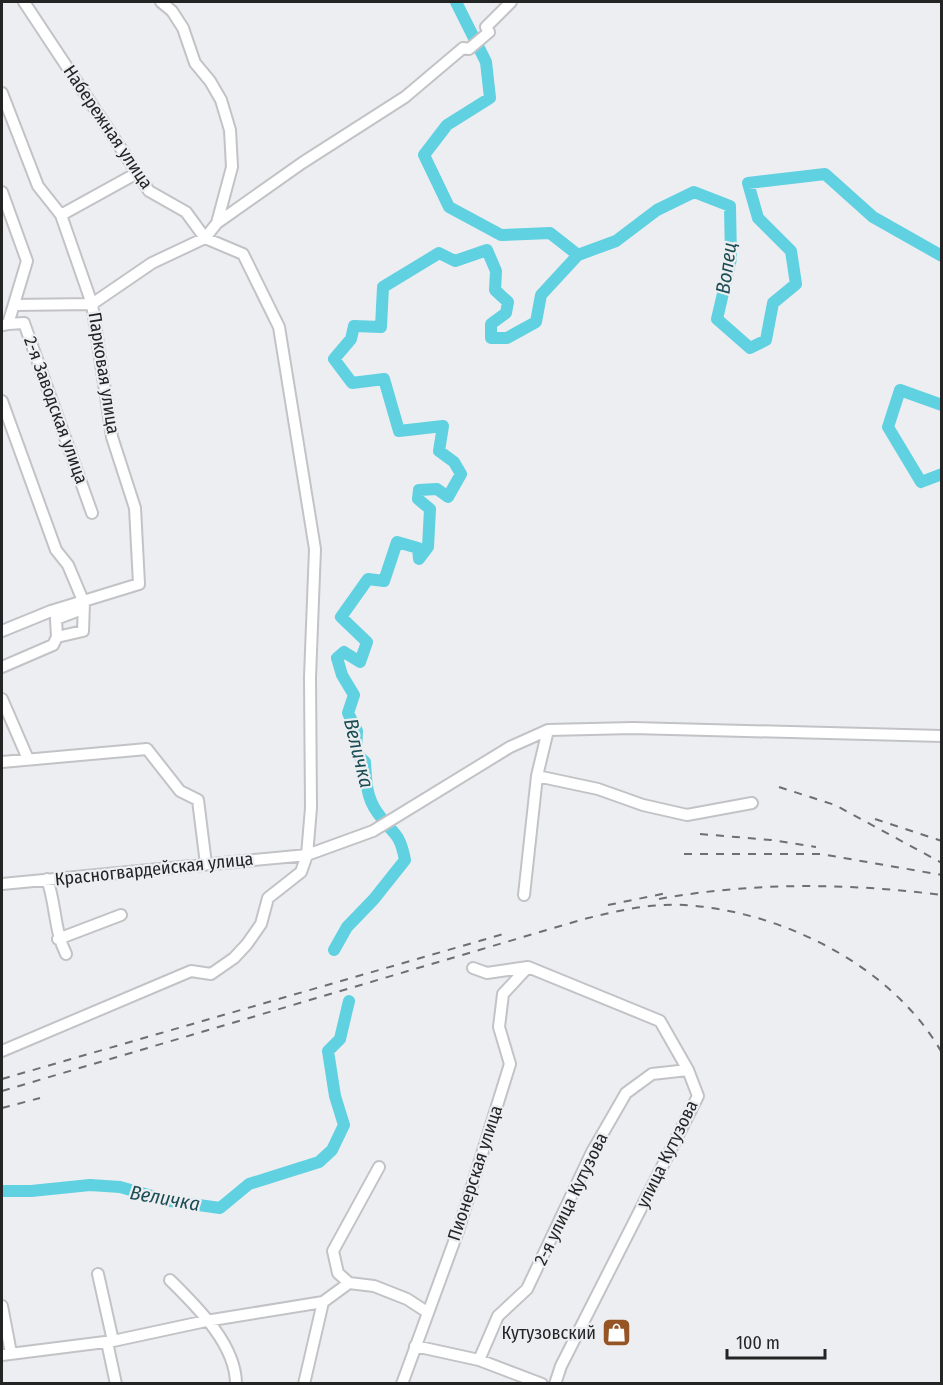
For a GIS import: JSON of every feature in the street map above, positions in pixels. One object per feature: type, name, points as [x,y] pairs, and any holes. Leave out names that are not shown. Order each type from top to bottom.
[{"type":"street","name":"Набережная улица","points":[[24,2],[149,191],[186,212],[205,238]]},
{"type":"street","name":"Парковая улица","points":[[84,603],[139,584],[135,508],[112,437],[92,304],[152,263],[205,238],[217,223],[232,167],[230,130],[221,100],[210,81],[195,63],[183,28],[172,11],[161,2]]},
{"type":"street","points":[[217,223],[302,163],[405,97],[463,48],[469,49],[489,32],[486,27],[511,2]]},
{"type":"street","points":[[2,93],[38,186],[61,215],[92,304],[14,305]]},
{"type":"street","points":[[61,215],[137,173]]},
{"type":"street","name":"2-я Заводская улица","points":[[2,192],[27,261],[14,305],[5,325]]},
{"type":"street","points":[[2,1051],[191,971],[211,974],[234,958],[247,944],[261,924],[268,898],[301,872],[307,855],[311,808],[310,677],[315,549],[279,327],[243,254],[205,238]]},
{"type":"street","name":"2-я Заводская улица","points":[[5,325],[24,323],[92,513]]},
{"type":"street","points":[[2,401],[56,550],[68,565],[84,603],[83,631],[57,637]]},
{"type":"street","points":[[2,631],[51,611],[84,603]]},
{"type":"street","points":[[2,667],[53,645],[57,637],[56,619],[77,611],[84,603]]},
{"type":"street","points":[[2,699],[28,759]]},
{"type":"street","points":[[524,896],[537,776],[548,730],[633,728],[942,736]]},
{"type":"street","name":"Красногвардейская улица","points":[[2,884],[307,855],[373,831],[510,747],[548,730]]},
{"type":"street","points":[[2,762],[147,749],[180,791],[198,800],[206,864]]},
{"type":"street","points":[[537,776],[598,789],[643,805],[687,815],[752,802]]},
{"type":"street","points":[[47,879],[58,939],[66,954]]},
{"type":"street","points":[[58,939],[121,915]]},
{"type":"street","points":[[473,968],[487,973],[528,967]]},
{"type":"street","name":"улица Кутузова","points":[[528,967],[660,1021],[688,1070],[698,1096],[561,1366],[555,1383]]},
{"type":"street","name":"Пионерская улица","points":[[402,1383],[458,1231],[510,1064],[499,1027],[503,994],[528,967]]},
{"type":"street","name":"2-я улица Кутузова","points":[[479,1360],[498,1316],[527,1289],[591,1152],[626,1093],[652,1074],[688,1070]]},
{"type":"street","points":[[379,1167],[333,1251],[338,1273],[348,1283],[374,1286],[407,1299],[427,1312]]},
{"type":"street","points":[[98,1274],[116,1383]]},
{"type":"street","points":[[170,1281],[206,1321],[227,1349],[236,1373],[236,1383]]},
{"type":"street","points":[[2,1306],[6,1354],[110,1341],[206,1321],[323,1302],[348,1283]]},
{"type":"street","points":[[304,1383],[323,1302]]},
{"type":"street","points":[[415,1346],[479,1360],[542,1383]]},
{"type":"waterway","name":"Вопец","points":[[456,2],[486,62],[490,98],[447,125],[424,155],[449,207],[501,235],[550,233],[578,255],[616,241],[657,210],[694,192],[730,206],[731,259],[717,319],[750,348],[766,340],[773,303],[796,284],[791,251],[758,218],[748,183],[825,174],[873,217],[942,256]]},
{"type":"waterway","name":"Величка","points":[[334,950],[347,927],[374,899],[405,860],[397,837],[373,806],[367,788],[365,762],[356,753],[357,731],[348,713],[354,695],[342,675],[337,658],[344,652],[360,662],[367,642],[341,617],[368,579],[384,581],[397,542],[418,548],[419,559],[428,547],[430,509],[418,499],[419,490],[437,489],[448,497],[461,474],[454,462],[439,451],[443,426],[399,431],[384,379],[352,383],[334,359],[351,339],[354,326],[381,327],[383,287],[439,253],[455,261],[487,250],[496,271],[495,290],[508,302],[506,313],[491,324],[491,338],[507,338],[536,322],[541,295],[578,255]]},
{"type":"waterway","name":"Вопец","points":[[942,405],[900,390],[888,427],[921,482],[942,474]]},
{"type":"waterway","name":"Величка","points":[[2,1191],[31,1191],[90,1185],[120,1187],[170,1201],[220,1208],[249,1184],[319,1162],[332,1150],[344,1125],[335,1096],[328,1051],[340,1039],[349,1001]]},
{"type":"railway","points":[[779,787],[835,805],[942,863]]},
{"type":"railway","points":[[875,819],[942,841]]},
{"type":"railway","points":[[700,834],[771,840],[816,847]]},
{"type":"railway","points":[[684,854],[821,854],[942,875]]},
{"type":"railway","points":[[659,899],[694,893],[800,886],[871,888],[942,895]]},
{"type":"railway","points":[[608,905],[667,893]]},
{"type":"railway","points":[[2,1091],[584,919],[659,905],[684,905],[759,918],[831,949],[865,970],[895,994],[921,1022],[942,1053]]},
{"type":"railway","points":[[2,1079],[507,933]]},
{"type":"railway","points":[[2,1108],[40,1098]]},
{"type":"place","name":"Кутузовский","points":[[617,1333]]}]
